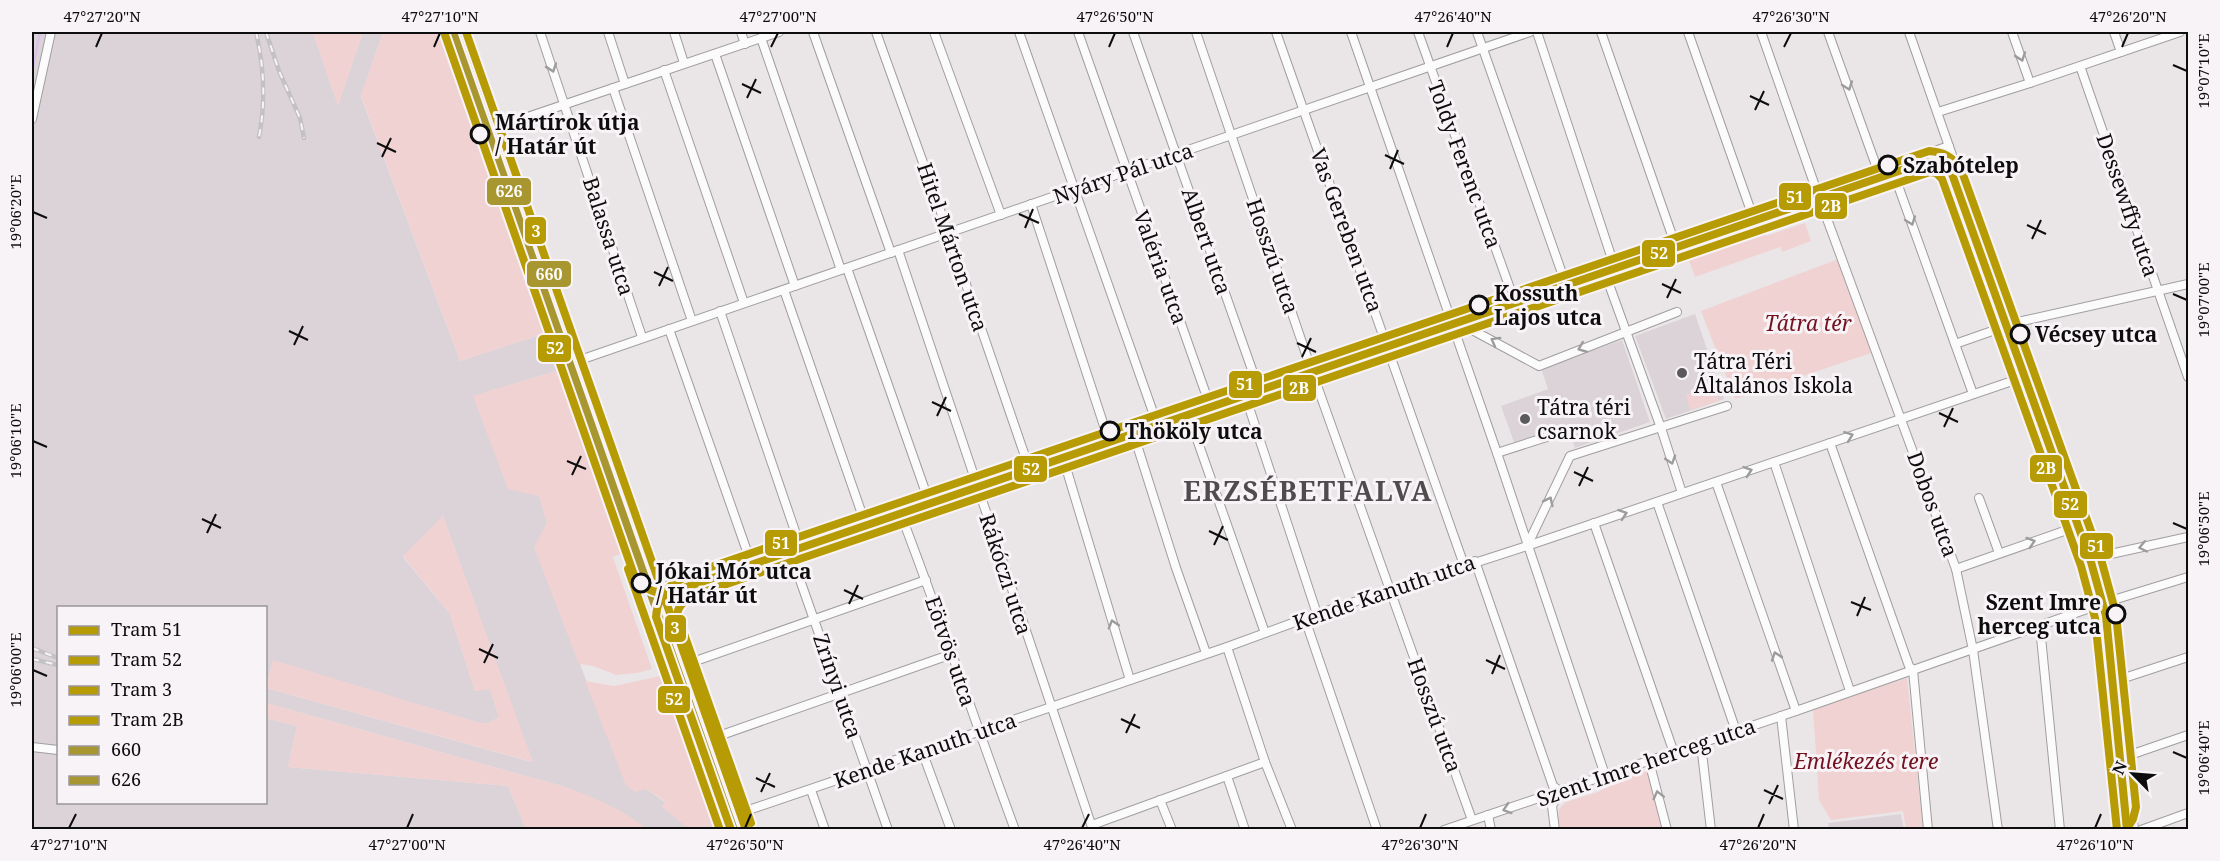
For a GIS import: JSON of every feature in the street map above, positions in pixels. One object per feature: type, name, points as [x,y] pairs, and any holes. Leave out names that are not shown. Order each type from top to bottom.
[{"type":"main road","points":[[464,32],[745,830]]},
{"type":"street","points":[[32,119],[51,32]]},
{"type":"street","name":"Balassa utca","points":[[540,32],[642,338]]},
{"type":"street","points":[[608,32],[625,84]]},
{"type":"street","points":[[674,32],[684,63]]},
{"type":"street","points":[[741,32],[745,44]]},
{"type":"street","points":[[498,127],[779,32]]},
{"type":"street","name":"Rákóczi utca","points":[[813,32],[844,125],[895,251],[1093,827]]},
{"type":"street","name":"Hitel Márton utca","points":[[876,32],[1027,462]]},
{"type":"street","points":[[934,32],[1001,215]]},
{"type":"street","points":[[1019,32],[1155,418]]},
{"type":"street","name":"Valéria utca","points":[[1077,32],[1208,400]]},
{"type":"street","name":"Albert utca","points":[[1133,32],[1257,384]]},
{"type":"street","name":"Hosszú utca","points":[[1197,32],[1310,365],[1472,820]]},
{"type":"street","name":"Vas Gereben utca","points":[[1276,32],[1464,565]]},
{"type":"street","points":[[1351,32],[1497,453],[1605,775]]},
{"type":"street","name":"Toldy Ferenc utca","points":[[1418,32],[1513,297]]},
{"type":"street","points":[[1476,32],[1563,279]]},
{"type":"street","name":"Nyáry Pál utca","points":[[580,360],[1530,32]]},
{"type":"street","points":[[1537,32],[1613,262]]},
{"type":"street","points":[[1601,32],[1674,241]]},
{"type":"street","points":[[1688,32],[1752,214]]},
{"type":"street","name":"Dobos utca","points":[[1761,32],[1817,192],[1956,569],[1973,650],[1998,830]]},
{"type":"street","points":[[1828,32],[1878,171]]},
{"type":"street","points":[[1909,32],[2011,324],[2097,557],[2110,601],[2134,830]]},
{"type":"street","points":[[2012,32],[2030,83]]},
{"type":"street","points":[[2114,32],[2121,52]]},
{"type":"street","points":[[1938,112],[2180,32]]},
{"type":"street","points":[[761,38],[927,496]]},
{"type":"street","points":[[715,54],[795,286]]},
{"type":"street","name":"Dessewffy utca","points":[[2080,66],[2188,377]]},
{"type":"street","points":[[664,70],[744,303]]},
{"type":"street","points":[[613,88],[692,321]]},
{"type":"street","points":[[659,589],[787,543],[1513,297],[1949,146]]},
{"type":"street","points":[[1891,166],[1973,394]]},
{"type":"street","points":[[1031,204],[1107,435]]},
{"type":"street","points":[[1602,265],[1625,331],[1631,337],[1659,414],[1661,428],[1682,493]]},
{"type":"street","points":[[1955,344],[2011,324],[2188,284]]},
{"type":"street","points":[[784,290],[863,517]]},
{"type":"street","points":[[720,312],[798,540]]},
{"type":"street","points":[[1450,318],[1539,366],[1677,312]]},
{"type":"street","points":[[669,329],[749,557]]},
{"type":"street","name":"Kende Kanuth utca","points":[[740,813],[1227,647],[1317,614],[1527,546],[2030,375]]},
{"type":"street","points":[[1243,389],[1317,614]]},
{"type":"street","points":[[1527,546],[1570,456],[1727,406]]},
{"type":"street","points":[[1186,408],[1265,633]]},
{"type":"street","points":[[1131,426],[1176,568],[1206,653]]},
{"type":"street","points":[[1497,453],[1564,433]]},
{"type":"street","points":[[1830,443],[1909,666],[1913,670],[1928,830]]},
{"type":"street","points":[[1061,451],[1130,680]]},
{"type":"street","points":[[1774,462],[1850,691]]},
{"type":"street","points":[[1716,482],[1796,711]]},
{"type":"street","points":[[1979,498],[1998,552]]},
{"type":"street","points":[[1657,502],[1736,731]]},
{"type":"street","name":"Eötvös utca","points":[[898,507],[1015,830]]},
{"type":"street","points":[[1594,523],[1674,753]]},
{"type":"street","points":[[1956,569],[1998,552],[2084,524]]},
{"type":"street","points":[[2097,557],[2188,537]]},
{"type":"street","name":"Zrínyi utca","points":[[787,543],[888,830]]},
{"type":"street","points":[[1475,561],[1553,786],[1560,791],[1553,802],[1552,814],[1555,830]]},
{"type":"street","name":"Szent Imre herceg utca","points":[[1444,830],[2188,576]]},
{"type":"street","points":[[687,664],[926,580]]},
{"type":"street","points":[[1305,619],[1377,830]]},
{"type":"street","points":[[2040,627],[2060,830]]},
{"type":"street","points":[[1227,647],[1265,762],[1292,830]]},
{"type":"street","points":[[713,738],[952,654]]},
{"type":"street","points":[[2118,680],[2188,657]]},
{"type":"street","points":[[1781,716],[1794,830]]},
{"type":"street","points":[[2127,756],[2188,735]]},
{"type":"street","points":[[1701,744],[1711,830]]},
{"type":"street","points":[[32,747],[57,750]]},
{"type":"street","points":[[922,751],[951,830]]},
{"type":"street","points":[[1649,761],[1667,830]]},
{"type":"street","points":[[1093,827],[1265,762]]},
{"type":"street","points":[[1227,776],[1245,830]]},
{"type":"street","points":[[811,790],[825,830]]},
{"type":"street","points":[[1536,799],[1545,801],[1552,814]]},
{"type":"street","points":[[1160,800],[1172,830]]},
{"type":"street","points":[[2141,830],[2188,813]]},
{"type":"street","points":[[1488,815],[1491,830]]},
{"type":"shaded area","points":[[32,32],[313,32],[338,105],[363,32],[383,32],[361,97],[460,361],[552,331],[566,368],[474,396],[539,495],[547,523],[535,547],[626,784],[646,789],[665,802],[689,829],[647,829],[593,798],[565,787],[267,703],[267,688],[532,762],[443,516],[403,557],[450,614],[475,691],[490,688],[499,717],[489,723],[480,723],[273,661],[267,683],[267,606],[57,606],[57,804],[267,804],[267,718],[297,726],[288,767],[508,786],[526,829],[32,829]]},
{"type":"shaded area","name":"Tátra Téri Általános Iskola","points":[[1695,314],[1724,399],[1666,419],[1635,336]]},
{"type":"shaded area","points":[[1622,340],[1650,422],[1575,448],[1567,426],[1515,445],[1501,406],[1548,389],[1541,368]]},
{"type":"shaded area","points":[[1901,814],[1904,829],[1829,829],[1828,823]]},
{"type":"green space","points":[[313,32],[363,32],[338,106]]},
{"type":"green space","points":[[383,32],[448,32],[552,331],[460,361],[361,96]]},
{"type":"green space","points":[[1760,220],[1766,236],[1805,223],[1811,241],[1782,252],[1780,247],[1695,277],[1684,247]]},
{"type":"green space","name":"Tátra tér","points":[[1841,258],[1871,353],[1735,399],[1701,311]]},
{"type":"green space","points":[[566,368],[630,550],[613,557],[652,669],[637,673],[616,675],[593,666],[579,664],[534,547],[547,523],[539,496],[508,489],[473,396]]},
{"type":"green space","points":[[1713,386],[1719,401],[1690,410],[1686,395]]},
{"type":"green space","points":[[443,516],[533,762],[267,688],[273,660],[480,723],[489,723],[499,717],[490,689],[475,691],[450,614],[403,556]]},
{"type":"green space","points":[[674,673],[728,826],[716,829],[689,829],[662,807],[665,801],[646,789],[635,792],[626,785],[585,681],[614,686]]},
{"type":"green space","name":"Emlékezés tere","points":[[1907,678],[1923,829],[1906,829],[1903,811],[1831,820],[1819,800],[1813,709]]},
{"type":"green space","points":[[267,703],[565,787],[608,805],[647,829],[526,829],[508,786],[288,767],[297,726],[267,718]]},
{"type":"green space","points":[[1647,771],[1662,829],[1561,829],[1558,819],[1559,809],[1566,802],[1598,792],[1618,778]]},
{"type":"waterway","points":[[32,73],[40,32]]},
{"type":"railway","points":[[256,32],[263,84],[263,110],[259,137]]},
{"type":"railway","points":[[266,32],[279,71],[300,118],[304,138]]},
{"type":"railway","points":[[32,648],[57,658]]},
{"type":"railway","points":[[32,659],[57,665]]},
{"type":"tram line","name":"3","points":[[466,32],[745,827]]},
{"type":"tram line","name":"52","points":[[445,35],[634,575],[646,587],[661,593],[672,592],[1925,162],[1941,164],[1952,174],[2091,562],[2106,616],[2127,830]]},
{"type":"tram line","name":"51","points":[[731,830],[656,617],[661,598],[679,580],[705,569],[1929,151],[1948,156],[1961,169],[2101,559],[2116,614],[2136,807],[2133,819],[2126,830]]},
{"type":"tram line","name":"2B","points":[[751,823],[677,614],[682,604],[691,597],[1930,172],[1936,173],[1942,179],[2081,566],[2095,618],[2117,830]]},
{"type":"tram line","name":"52","points":[[628,569],[720,830]]},
{"type":"transit line","name":"660","points":[[464,32],[745,830]]},
{"type":"transit line","name":"626","points":[[454,35],[734,830]]},
{"type":"place","name":"Mártírok útja / Határ út","points":[[480,134]]},
{"type":"place","name":"Szabótelep","points":[[1888,165]]},
{"type":"place","name":"Kossuth Lajos utca","points":[[1479,305]]},
{"type":"place","name":"Vécsey utca","points":[[2020,334]]},
{"type":"place","name":"Tátra Téri Általános Iskola","points":[[1682,373]]},
{"type":"place","name":"Tátra téri csarnok","points":[[1525,419]]},
{"type":"place","name":"Thököly utca","points":[[1110,431]]},
{"type":"place","name":"Jókai Mór utca / Határ út","points":[[641,583]]},
{"type":"place","name":"Szent Imre herceg utca","points":[[2116,614]]},
{"type":"district","name":"ERZSÉBETFALVA","points":[[1308,490]]}]
